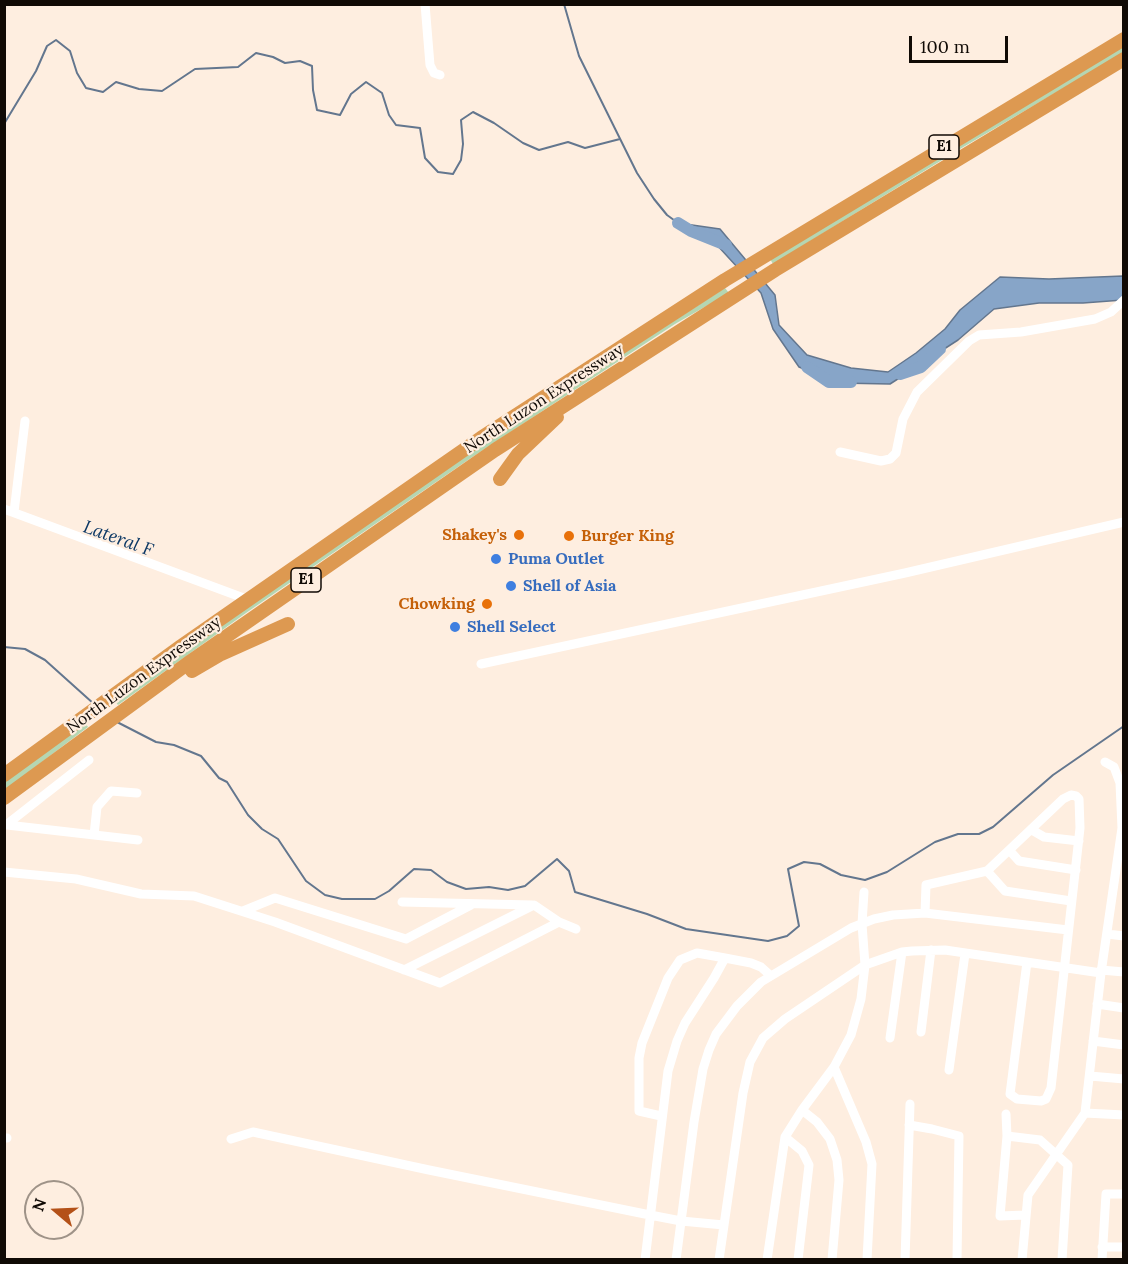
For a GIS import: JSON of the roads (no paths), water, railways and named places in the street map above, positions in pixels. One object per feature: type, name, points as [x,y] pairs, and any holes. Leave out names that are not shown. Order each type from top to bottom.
[{"type":"highway","name":"North Luzon Expressway","points":[[4,775],[105,701],[481,438],[725,280],[1124,39]]},
{"type":"highway","name":"North Luzon Expressway","points":[[4,798],[96,729],[342,554],[476,463],[775,270],[1124,59]]},
{"type":"highway","points":[[500,479],[518,454],[559,416],[655,347]]},
{"type":"highway","points":[[122,711],[221,654],[288,624]]},
{"type":"street","points":[[425,4],[430,65],[434,73],[440,75]]},
{"type":"street","points":[[840,452],[881,461],[890,459],[896,453],[903,419],[917,392],[969,341],[979,335],[1021,332],[1095,319],[1111,312],[1124,300]]},
{"type":"street","points":[[25,421],[9,510],[249,600]]},
{"type":"street","points":[[481,664],[905,573],[1124,522]]},
{"type":"street","points":[[6,826],[89,760]]},
{"type":"street","points":[[1022,1260],[1028,1195],[1058,1155],[1085,1113],[1101,971],[1120,863],[1123,828],[1120,783],[1110,764],[1124,762]]},
{"type":"street","points":[[94,835],[97,807],[111,791],[137,793]]},
{"type":"street","points":[[925,912],[926,885],[987,871],[1063,799],[1071,795],[1076,796],[1080,799],[1079,841],[1051,1088],[1046,1099],[1041,1101],[1017,1099],[1010,1094],[1028,962]]},
{"type":"street","points":[[6,826],[138,840]]},
{"type":"street","points":[[1032,830],[1044,837],[1079,841]]},
{"type":"street","points":[[1010,851],[1019,861],[1076,870]]},
{"type":"street","points":[[987,871],[1005,891],[1071,901]]},
{"type":"street","points":[[4,872],[76,879],[141,894],[194,896],[243,911],[440,983],[559,921]]},
{"type":"street","points":[[767,1260],[785,1137],[834,1067],[851,1035],[861,999],[865,965],[862,924],[864,892]]},
{"type":"street","points":[[243,911],[275,898],[406,939],[471,905]]},
{"type":"street","points":[[1113,899],[1124,901]]},
{"type":"street","points":[[402,902],[534,905],[576,929]]},
{"type":"street","points":[[404,970],[534,905]]},
{"type":"street","points":[[676,1260],[694,1122],[709,1050],[716,1034],[737,1006],[761,982],[851,928],[893,915],[925,912],[1068,930]]},
{"type":"street","points":[[1107,934],[1124,936]]},
{"type":"street","points":[[921,1032],[931,950]]},
{"type":"street","points":[[719,1260],[742,1093],[750,1062],[763,1038],[785,1019],[865,965],[902,952],[945,950],[1064,969],[1124,972]]},
{"type":"street","points":[[890,1038],[902,952]]},
{"type":"street","points":[[661,1116],[641,1112],[638,1108],[639,1058],[642,1043],[668,978],[680,960],[697,953],[751,963],[761,967],[771,976]]},
{"type":"street","points":[[949,1070],[965,954]]},
{"type":"street","points":[[645,1260],[668,1071],[685,1023],[725,958]]},
{"type":"street","points":[[1097,1005],[1124,1008]]},
{"type":"street","points":[[1093,1041],[1124,1045]]},
{"type":"street","points":[[834,1067],[867,1142],[872,1164],[867,1260]]},
{"type":"street","points":[[1090,1076],[1124,1079]]},
{"type":"street","points":[[905,1260],[910,1104]]},
{"type":"street","points":[[802,1110],[817,1122],[830,1139],[837,1160],[839,1180],[832,1260]]},
{"type":"street","points":[[1085,1113],[1124,1115]]},
{"type":"street","points":[[1006,1114],[1007,1136],[1000,1216],[1025,1215]]},
{"type":"street","points":[[909,1125],[959,1136],[957,1260]]},
{"type":"street","points":[[231,1139],[253,1132],[650,1215],[724,1225]]},
{"type":"street","points":[[1007,1136],[1040,1140],[1068,1165],[1062,1260]]},
{"type":"street","points":[[785,1137],[802,1151],[809,1165],[798,1260]]},
{"type":"street","points":[[1102,1260],[1106,1194],[1124,1194]]},
{"type":"street","points":[[1102,1247],[1124,1247]]},
{"type":"water","points":[[678,223],[720,229],[775,295],[779,325],[807,355],[851,368],[888,372],[945,329],[960,310],[1000,277],[1049,279],[1123,276],[1123,300],[1039,303],[994,309],[958,340],[890,384],[838,383],[799,367],[773,329],[761,293],[705,232]]},
{"type":"waterway","points":[[564,4],[579,56],[637,173],[667,215],[678,223]]},
{"type":"waterway","points":[[4,124],[36,71],[47,46],[56,40],[70,51],[77,73],[86,88],[103,92],[116,82],[139,89],[162,91],[195,69],[238,67],[256,53],[285,63],[300,61],[312,66],[317,110],[340,115],[351,94],[366,82],[382,93],[389,115],[396,125],[420,128],[425,158],[438,172],[453,174],[461,160],[463,144],[461,120],[473,112],[523,143],[539,150],[568,142],[585,148],[620,139]]},
{"type":"waterway","points":[[678,223],[691,231],[726,245]]},
{"type":"waterway","points":[[900,374],[921,367],[940,349]]},
{"type":"waterway","points":[[807,367],[829,382],[851,382]]},
{"type":"waterway","points":[[4,647],[25,649],[45,660],[94,704]]},
{"type":"waterway","points":[[117,722],[156,742],[174,745],[201,756],[219,778],[227,782],[248,815],[262,829],[278,839],[306,881],[325,895],[342,899],[375,899],[389,891],[414,869],[431,870],[447,882],[466,889],[489,887],[508,890],[525,886],[557,859],[569,871],[575,892],[647,914],[686,929],[768,941],[787,936],[799,926],[788,869],[804,862],[820,864],[841,875],[865,880],[887,872],[935,842],[958,834],[979,834],[993,827],[1053,775],[1124,726]]},
{"type":"place","name":"Shakey's","points":[[519,535]]},
{"type":"place","name":"Burger King","points":[[569,536]]},
{"type":"place","name":"Puma Outlet","points":[[496,559]]},
{"type":"place","name":"Shell of Asia","points":[[511,586]]},
{"type":"place","name":"Chowking","points":[[487,604]]},
{"type":"place","name":"Shell Select","points":[[455,627]]},
{"type":"water label","name":"Lateral F","points":[[118,539]]}]
